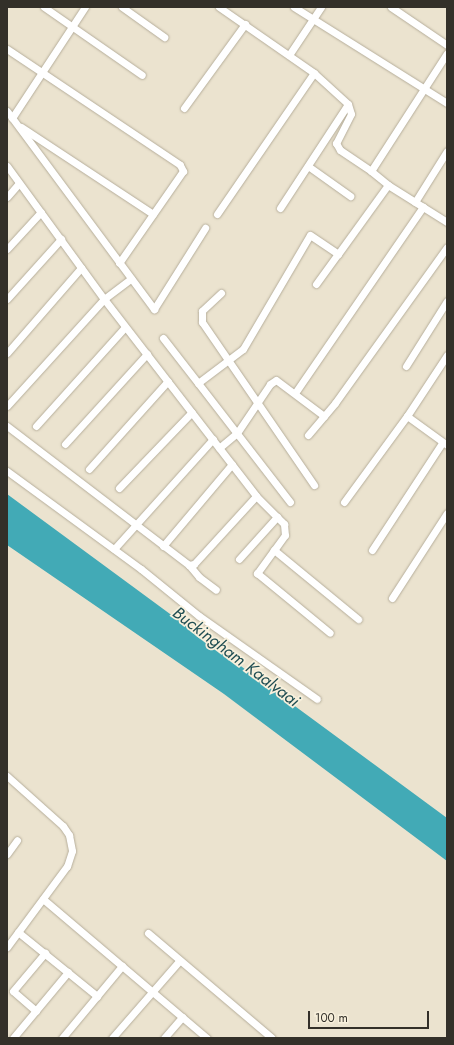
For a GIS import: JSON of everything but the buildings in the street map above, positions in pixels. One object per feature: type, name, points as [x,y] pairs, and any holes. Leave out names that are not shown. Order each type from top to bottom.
[{"type":"street","points":[[44,7],[142,75]]},
{"type":"street","points":[[12,118],[85,7]]},
{"type":"street","points":[[122,7],[164,37]]},
{"type":"street","points":[[219,7],[314,73],[348,104],[351,114],[336,143],[337,146],[371,170],[388,186],[447,222]]},
{"type":"street","points":[[294,7],[447,103]]},
{"type":"street","points":[[289,55],[321,7]]},
{"type":"street","points":[[391,7],[447,45]]},
{"type":"street","points":[[184,108],[245,24]]},
{"type":"street","points":[[7,49],[180,165],[184,171],[182,176],[153,214],[119,263]]},
{"type":"street","points":[[371,170],[447,53]]},
{"type":"street","points":[[217,214],[314,73]]},
{"type":"street","points":[[280,208],[348,104]]},
{"type":"street","points":[[7,111],[154,309],[205,228]]},
{"type":"street","points":[[17,124],[153,214]]},
{"type":"street","points":[[415,202],[447,151]]},
{"type":"street","points":[[7,166],[125,327],[256,496],[284,524],[286,531],[257,573],[330,633]]},
{"type":"street","points":[[308,166],[350,196]]},
{"type":"street","points":[[7,197],[19,183]]},
{"type":"street","points":[[316,284],[388,186]]},
{"type":"street","points":[[295,394],[423,207]]},
{"type":"street","points":[[7,249],[41,212]]},
{"type":"street","points":[[198,383],[231,361],[243,349],[310,235],[338,254]]},
{"type":"street","points":[[7,299],[61,239]]},
{"type":"street","points":[[308,435],[324,416],[447,247]]},
{"type":"street","points":[[7,353],[81,268]]},
{"type":"street","points":[[7,406],[104,299],[131,279]]},
{"type":"street","points":[[220,293],[205,307],[201,316],[207,329],[231,361],[257,403],[314,485]]},
{"type":"street","points":[[406,366],[447,301]]},
{"type":"street","points":[[36,426],[125,327]]},
{"type":"street","points":[[163,338],[290,502]]},
{"type":"street","points":[[65,444],[147,354]]},
{"type":"street","points":[[344,502],[407,416],[447,355]]},
{"type":"street","points":[[219,448],[237,433],[270,384],[276,380],[324,416]]},
{"type":"street","points":[[89,469],[168,381]]},
{"type":"street","points":[[119,488],[192,412]]},
{"type":"street","points":[[372,550],[445,444],[407,416]]},
{"type":"street","points":[[7,426],[189,565],[199,577],[216,590]]},
{"type":"street","points":[[114,549],[213,439]]},
{"type":"street","points":[[163,546],[232,464]]},
{"type":"street","points":[[7,471],[114,549],[199,616],[317,700]]},
{"type":"street","points":[[189,565],[194,564],[256,496]]},
{"type":"street","points":[[392,598],[447,513]]},
{"type":"street","points":[[239,559],[277,517]]},
{"type":"street","points":[[274,550],[358,619]]},
{"type":"street","points":[[7,776],[62,826],[69,835],[72,851],[67,866],[7,947]]},
{"type":"street","points":[[7,854],[17,840]]},
{"type":"street","points":[[43,899],[207,1038]]},
{"type":"street","points":[[18,932],[96,996]]},
{"type":"street","points":[[148,933],[272,1038]]},
{"type":"street","points":[[36,1011],[10,988],[45,953]]},
{"type":"street","points":[[112,1038],[180,960]]},
{"type":"street","points":[[62,1038],[122,966]]},
{"type":"street","points":[[13,1038],[68,972]]},
{"type":"street","points":[[164,1038],[182,1017]]},
{"type":"water","points":[[7,494],[447,818],[447,861],[224,694],[7,545]]},
{"type":"water label","name":"Buckingham Kaalvaai","points":[[236,657]]}]
